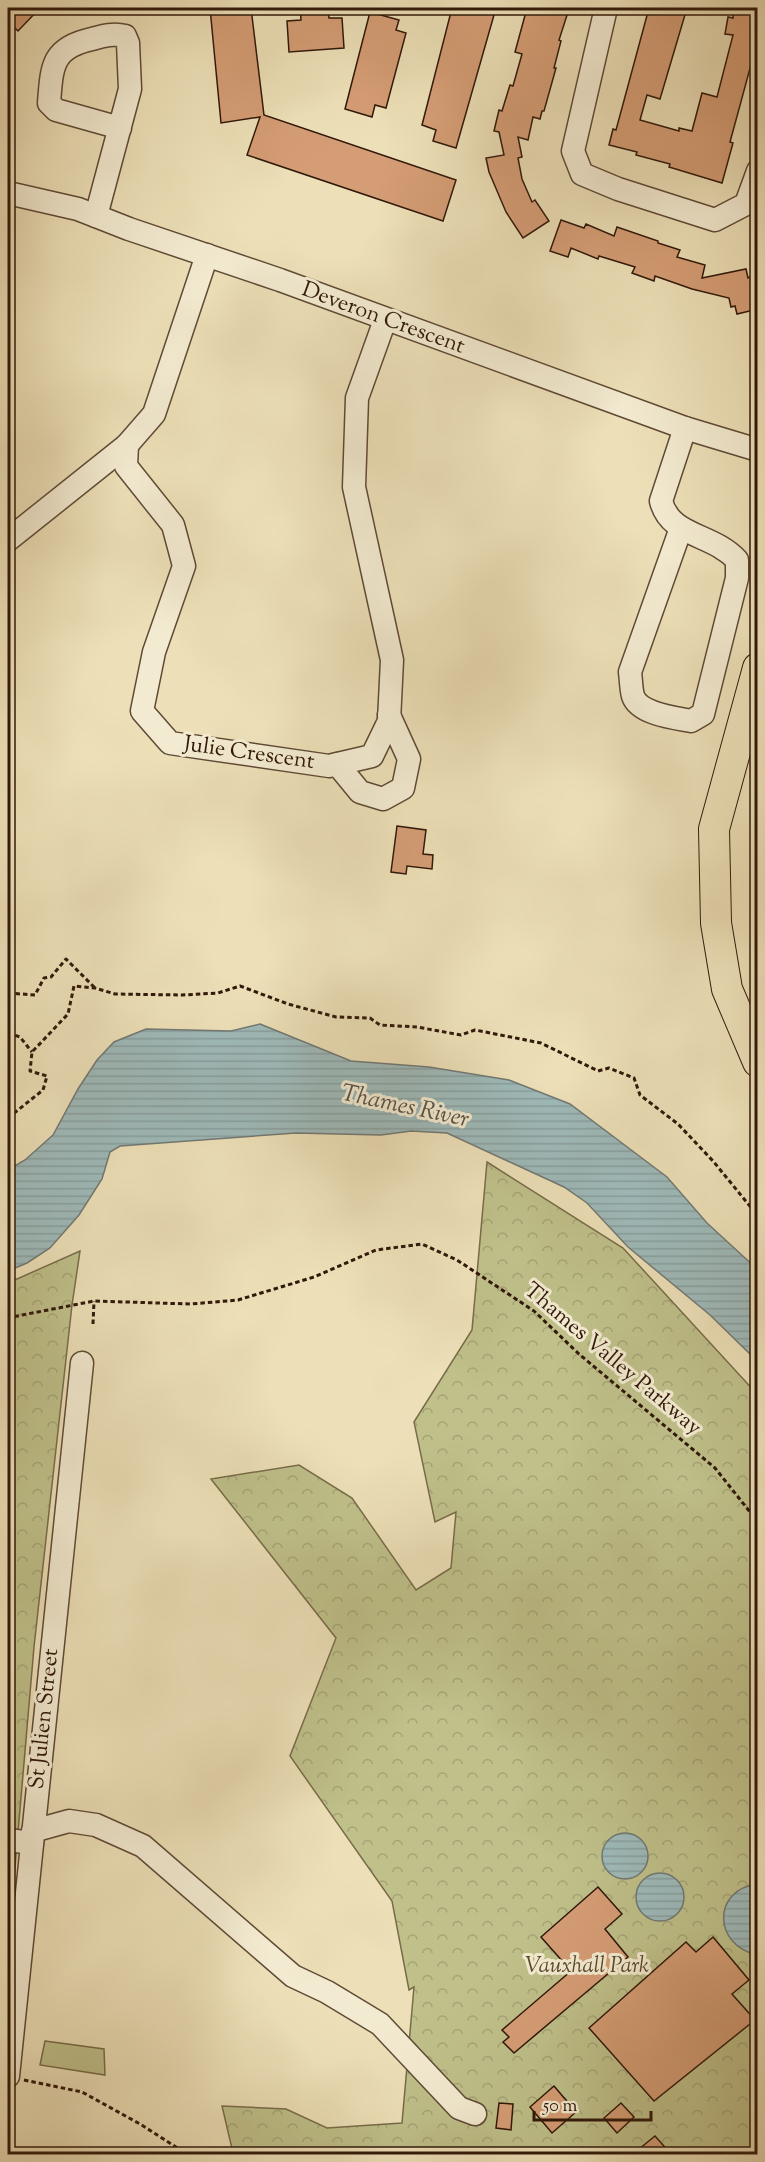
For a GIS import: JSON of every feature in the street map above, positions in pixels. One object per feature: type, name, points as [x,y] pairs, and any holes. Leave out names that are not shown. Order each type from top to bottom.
[{"type":"main road","points":[[758,668],[714,829],[716,923],[727,989],[758,1062]]},
{"type":"street","points":[[606,8],[573,151],[582,174],[618,189],[715,220],[746,204],[758,171]]},
{"type":"street","points":[[96,216],[120,128],[130,88],[128,42],[125,36],[115,34],[75,43],[58,56],[51,72],[49,103],[56,110],[120,128]]},
{"type":"street","name":"Deveron Crescent","points":[[8,193],[78,209],[685,428],[758,450]]},
{"type":"street","points":[[8,540],[127,445],[154,414],[207,255]]},
{"type":"street","name":"Julie Crescent","points":[[127,445],[126,466],[173,525],[184,566],[154,652],[142,711],[170,743],[329,766],[372,756],[389,721],[392,660],[354,487],[357,398],[386,320]]},
{"type":"street","points":[[681,528],[630,672],[633,697],[642,707],[658,714],[691,721],[703,714],[737,578],[737,560],[712,541],[681,528],[664,513],[661,501],[685,428]]},
{"type":"street","name":"Julie Crescent","points":[[337,765],[360,792],[383,799],[403,788],[409,759],[389,715]]},
{"type":"street","name":"St Julien Street","points":[[8,2076],[16,1903],[33,1837],[82,1363]]},
{"type":"street","points":[[8,1840],[33,1837],[69,1821],[96,1825],[143,1846],[293,1976],[327,1992],[380,2024],[459,2108],[475,2114]]},
{"type":"path","points":[[8,993],[35,995],[44,978],[51,977],[66,959],[95,988]]},
{"type":"path","points":[[8,1118],[43,1090],[47,1076],[30,1071],[32,1052],[68,1014],[74,986],[95,988],[115,994],[182,994],[218,993],[240,986],[288,1004],[336,1017],[370,1018],[380,1025],[417,1027],[460,1035],[475,1030],[541,1043],[598,1071],[609,1068],[634,1078],[640,1095],[678,1124],[713,1161],[758,1216]]},
{"type":"path","points":[[8,1033],[20,1037],[32,1052]]},
{"type":"path","name":"Thames Valley Parkway","points":[[8,1320],[12,1317],[94,1301],[190,1304],[238,1300],[314,1277],[376,1250],[422,1244],[457,1260],[534,1311],[579,1354],[715,1468],[758,1522]]},
{"type":"path","points":[[93,1324],[94,1301]]},
{"type":"path","points":[[8,2076],[82,2091],[187,2154]]},
{"type":"green space","name":"Vauxhall Park","points":[[487,1162],[623,1248],[757,1394],[757,2154],[285,2154],[277,2148],[233,2153],[222,2106],[286,2109],[327,2128],[402,2123],[414,1987],[409,1990],[392,1901],[290,1756],[336,1638],[211,1479],[299,1465],[352,1498],[416,1590],[451,1568],[456,1512],[435,1522],[414,1422],[472,1330]]},
{"type":"green space","points":[[80,1251],[34,1647],[8,1948],[8,1283]]},
{"type":"green space","points":[[45,2041],[104,2049],[105,2075],[40,2065]]},
{"type":"water","name":"Thames River","points":[[260,1024],[351,1061],[429,1067],[509,1080],[570,1104],[667,1177],[707,1223],[757,1269],[757,1364],[752,1356],[710,1315],[628,1247],[587,1203],[564,1187],[447,1133],[411,1131],[381,1135],[296,1133],[120,1146],[110,1152],[102,1179],[79,1215],[50,1248],[27,1263],[8,1271],[8,1170],[25,1160],[53,1135],[97,1060],[114,1042],[146,1029],[231,1031]]},
{"type":"water","points":[[625,1833],[641,1840],[648,1856],[641,1872],[625,1879],[609,1872],[602,1856],[609,1840]]},
{"type":"water","points":[[660,1873],[677,1880],[684,1897],[677,1914],[660,1921],[643,1914],[636,1897],[643,1880]]},
{"type":"water","points":[[758,1884],[757,1955],[732,1941],[726,1930],[724,1918],[726,1906],[732,1896],[742,1888]]},
{"type":"building","points":[[8,8],[40,8],[18,31],[8,21]]},
{"type":"building","points":[[210,8],[251,8],[264,115],[456,180],[443,221],[247,155],[260,117],[221,123]]},
{"type":"building","points":[[300,8],[328,8],[329,18],[342,18],[344,48],[289,52],[287,21],[301,20]]},
{"type":"building","points":[[452,8],[496,8],[456,148],[433,141],[436,130],[422,125]]},
{"type":"building","points":[[527,8],[553,8],[568,12],[559,40],[561,41],[554,68],[556,68],[544,111],[540,119],[533,117],[528,140],[518,137],[522,157],[518,158],[522,179],[532,202],[535,200],[549,221],[523,238],[506,212],[489,172],[486,158],[504,155],[499,132],[494,131],[499,110],[502,111],[510,85],[513,86],[522,54],[515,52]]},
{"type":"building","points":[[649,8],[687,8],[660,99],[647,95],[640,120],[679,131],[679,128],[692,131],[702,93],[717,97],[733,35],[725,34],[728,17],[733,18],[733,8],[756,8],[758,39],[730,142],[733,143],[722,183],[669,167],[670,164],[636,155],[637,152],[609,145],[613,129],[616,130]]},
{"type":"building","points":[[370,12],[399,20],[396,30],[406,33],[386,108],[375,105],[372,117],[345,109]]},
{"type":"building","points":[[561,220],[584,228],[586,224],[614,236],[617,227],[680,250],[677,257],[705,265],[702,278],[746,269],[748,278],[758,273],[758,309],[737,314],[735,306],[731,307],[729,298],[692,289],[655,276],[654,281],[632,273],[635,267],[599,256],[598,259],[571,248],[568,257],[550,251]]},
{"type":"building","points":[[397,826],[426,830],[423,854],[433,855],[432,869],[407,866],[406,874],[391,872]]},
{"type":"building","points":[[598,1887],[622,1914],[605,1929],[628,1957],[514,2053],[503,2042],[509,2037],[502,2030],[571,1971],[541,1937]]},
{"type":"building","points":[[713,1937],[749,1980],[732,1994],[755,2020],[654,2101],[589,2028],[686,1942],[696,1952]]},
{"type":"building","points":[[554,2086],[576,2112],[552,2133],[530,2107]]},
{"type":"building","points":[[499,2103],[513,2104],[511,2130],[496,2128]]},
{"type":"building","points":[[621,2103],[634,2117],[617,2133],[604,2118]]},
{"type":"building","points":[[655,2136],[671,2154],[633,2154]]}]
